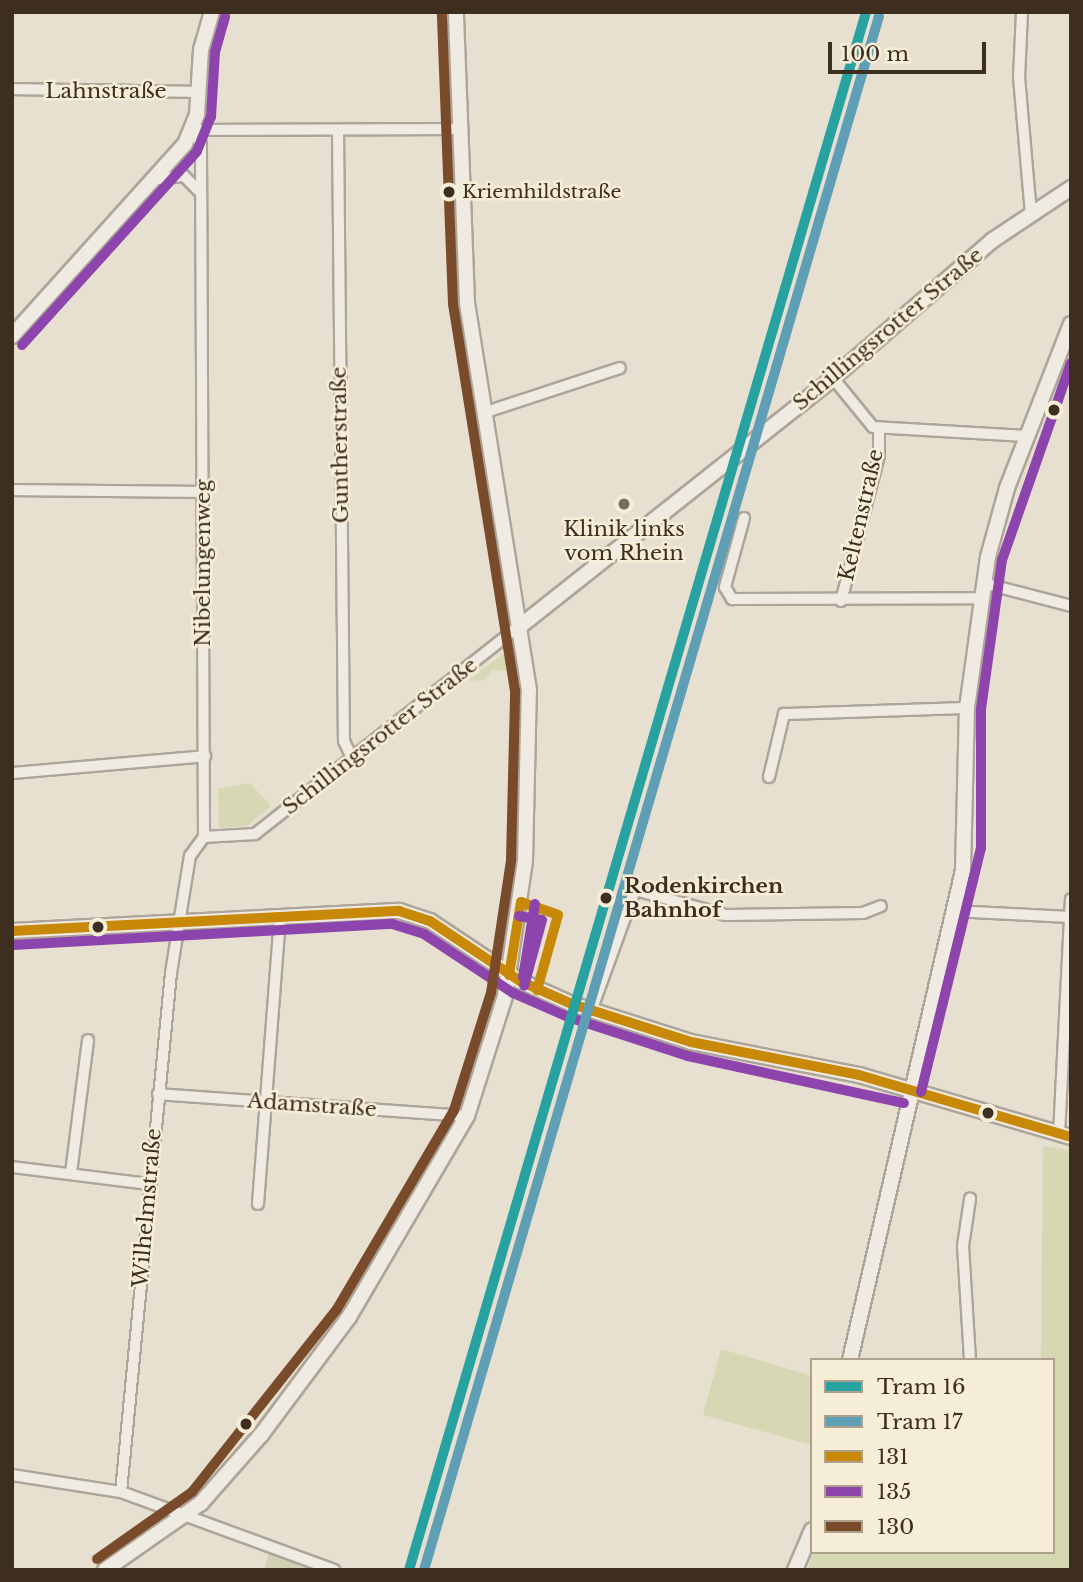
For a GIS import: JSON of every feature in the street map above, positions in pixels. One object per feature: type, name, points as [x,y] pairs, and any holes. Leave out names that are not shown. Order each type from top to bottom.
[{"type":"street","points":[[12,336],[158,179],[192,130],[200,92],[203,39],[212,12]]},
{"type":"street","points":[[105,1570],[188,1515],[261,1436],[349,1317],[467,1116],[509,975],[529,795],[523,624],[483,413],[464,264],[456,12]]},
{"type":"street","points":[[1022,12],[1019,77],[1031,213]]},
{"type":"street","name":"Lahnstraße","points":[[12,89],[200,92]]},
{"type":"street","points":[[192,130],[458,129]]},
{"type":"street","name":"Nibelungenweg","points":[[179,926],[190,856],[204,836],[201,144],[192,130]]},
{"type":"street","name":"Guntherstraße","points":[[338,130],[344,741],[352,758]]},
{"type":"street","points":[[158,179],[184,176],[201,195]]},
{"type":"street","name":"Schillingsrotter Straße","points":[[204,836],[251,836],[833,378],[1031,213],[1071,188]]},
{"type":"street","points":[[850,1358],[907,1089],[967,846],[967,708],[983,583],[1026,436],[1071,324]]},
{"type":"street","points":[[483,413],[620,368]]},
{"type":"street","points":[[833,378],[879,429],[1026,436]]},
{"type":"street","name":"Keltenstraße","points":[[841,601],[879,455],[879,429]]},
{"type":"street","points":[[12,490],[202,492]]},
{"type":"street","name":"Keltenstraße","points":[[744,518],[727,594],[741,601],[980,598]]},
{"type":"street","points":[[983,583],[1071,606]]},
{"type":"street","points":[[769,777],[784,714],[967,708]]},
{"type":"street","points":[[12,774],[205,756]]},
{"type":"street","points":[[585,1009],[631,892],[726,915],[863,913],[881,906]]},
{"type":"street","points":[[12,931],[179,926],[281,919],[365,908],[410,913],[509,975],[585,1009],[691,1042],[907,1089],[1065,1136],[1071,899]]},
{"type":"street","points":[[953,911],[1070,917]]},
{"type":"street","points":[[258,1203],[281,919]]},
{"type":"street","name":"Wilhelmstraße","points":[[121,1492],[148,1184],[179,926]]},
{"type":"street","points":[[71,1173],[88,1040]]},
{"type":"street","name":"Adamstraße","points":[[158,1094],[467,1116]]},
{"type":"street","points":[[12,1167],[148,1184]]},
{"type":"street","points":[[970,1358],[963,1246],[971,1199]]},
{"type":"street","points":[[12,1475],[121,1492],[334,1570]]},
{"type":"street","points":[[795,1570],[810,1535]]},
{"type":"green space","points":[[508,650],[515,658],[516,680],[514,671],[492,670],[484,680],[468,681]]},
{"type":"green space","points":[[250,783],[271,806],[247,826],[219,828],[218,789]]},
{"type":"green space","points":[[539,914],[545,925],[533,957],[528,951],[533,915]]},
{"type":"green space","points":[[1043,1146],[1071,1150],[1071,1570],[807,1570],[813,1554],[1055,1554],[1055,1358],[1041,1358]]},
{"type":"green space","points":[[721,1349],[810,1375],[810,1444],[703,1415]]},
{"type":"green space","points":[[269,1552],[315,1570],[264,1570]]},
{"type":"tram line","name":"16","points":[[409,1570],[866,12]]},
{"type":"tram line","name":"17","points":[[424,1570],[879,16]]},
{"type":"transit line","name":"130","points":[[97,1559],[192,1492],[337,1309],[454,1110],[491,993],[511,860],[515,691],[453,304],[442,13]]},
{"type":"transit line","name":"135","points":[[22,345],[197,151],[211,117],[215,52],[225,16]]},
{"type":"transit line","name":"135","points":[[921,1092],[981,848],[981,709],[1002,560],[1071,363]]},
{"type":"transit line","name":"131","points":[[521,902],[558,915],[537,990]]},
{"type":"transit line","name":"131","points":[[509,975],[521,902]]},
{"type":"transit line","name":"135","points":[[523,977],[535,904]]},
{"type":"transit line","name":"131","points":[[12,931],[399,911],[430,921],[520,981],[572,1004],[691,1042],[859,1075],[1071,1137]]},
{"type":"transit line","name":"135","points":[[519,916],[542,920],[524,986]]},
{"type":"transit line","name":"135","points":[[13,945],[392,924],[424,934],[513,993],[568,1017],[688,1056],[904,1103]]},
{"type":"place","name":"Kriemhildstraße","points":[[449,192]]},
{"type":"place","name":"Klinik links vom Rhein","points":[[624,504]]},
{"type":"place","name":"Rodenkirchen Bahnhof","points":[[606,898]]}]
